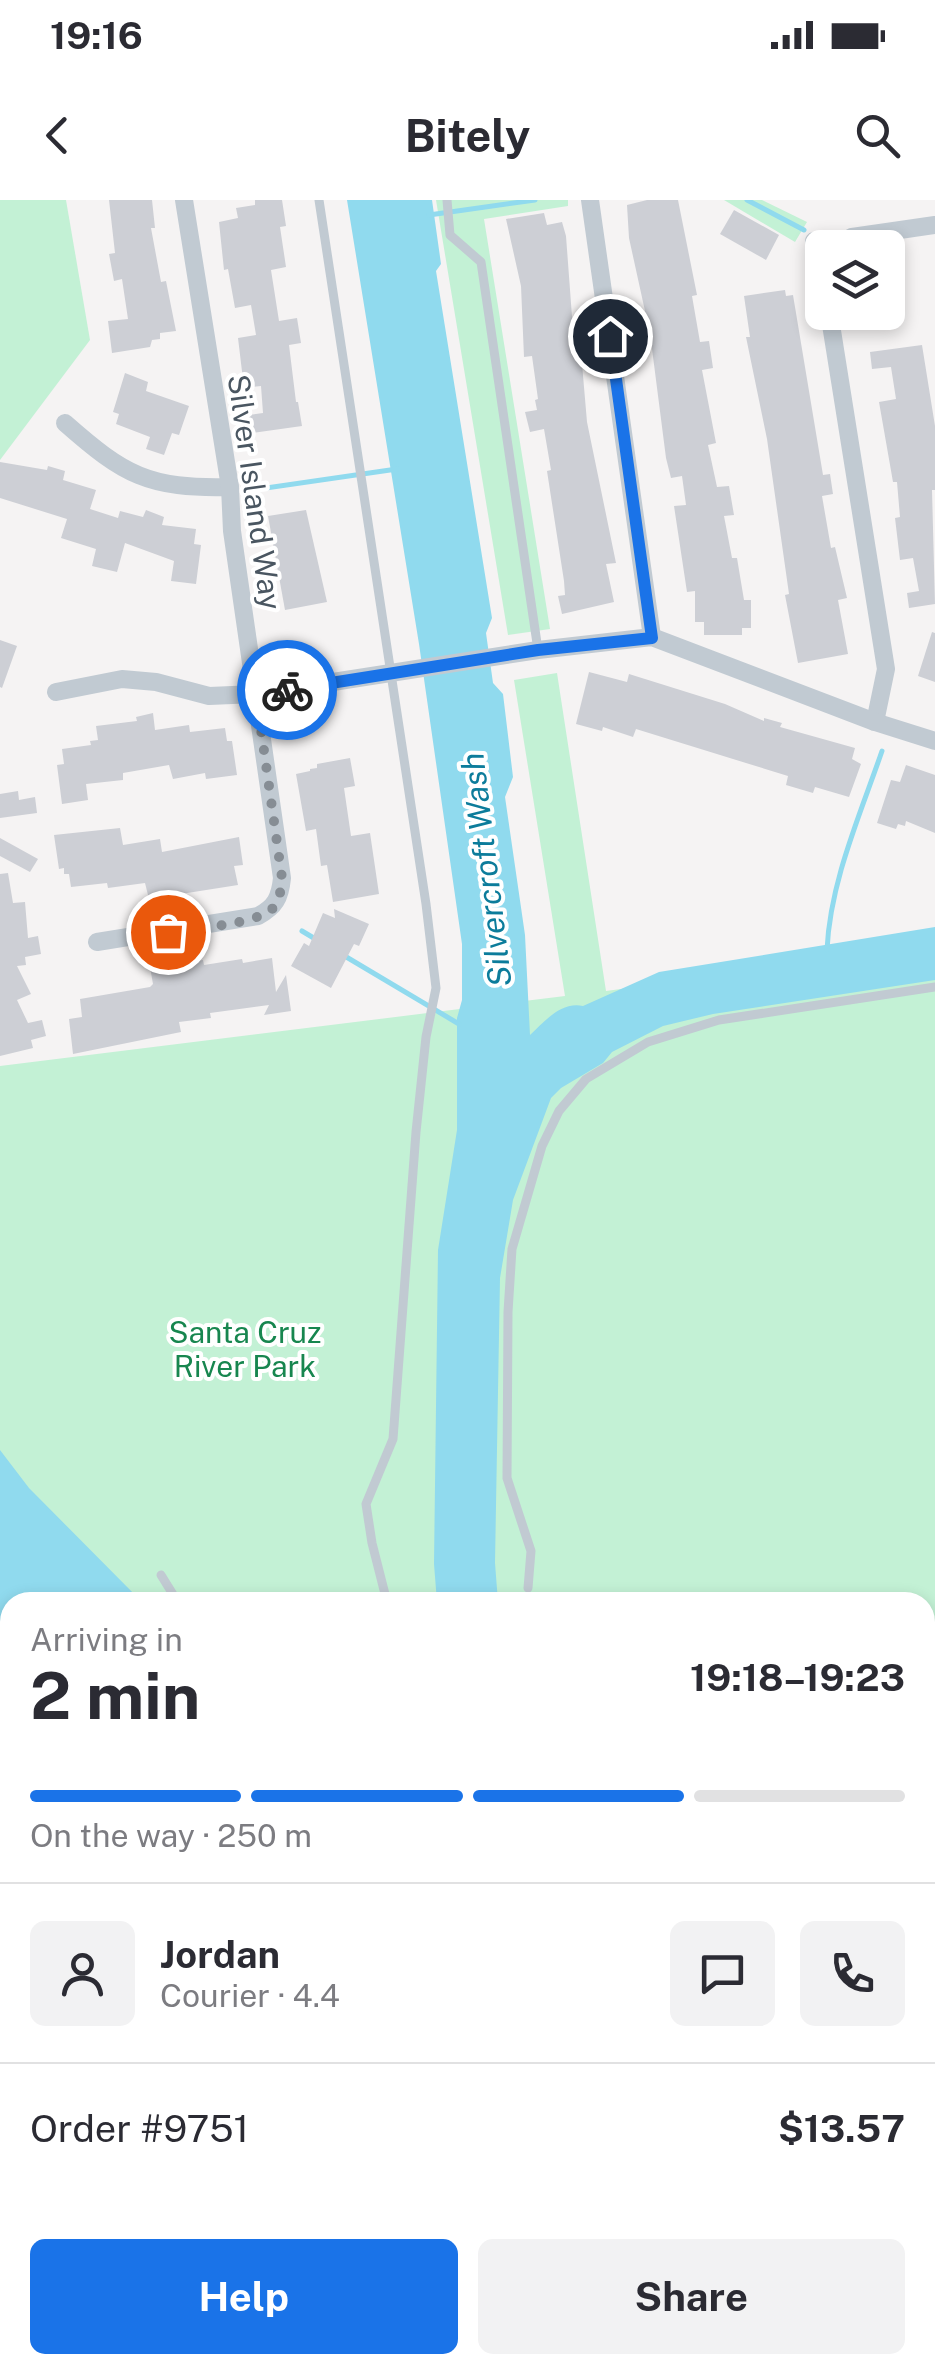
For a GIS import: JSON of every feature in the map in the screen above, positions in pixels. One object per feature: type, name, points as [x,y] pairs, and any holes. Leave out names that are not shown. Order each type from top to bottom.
[{"type":"street","name":"Silver Island Way","points":[[97,942],[238,920],[277,908],[281,894],[282,878],[232,532],[230,487],[184,200]]},
{"type":"street","points":[[590,200],[652,638]]},
{"type":"street","points":[[900,230],[935,225]]},
{"type":"street","points":[[832,330],[886,669],[875,722]]},
{"type":"street","points":[[64,423],[101,454],[138,476],[187,488],[230,487]]},
{"type":"street","points":[[56,692],[122,678],[209,696],[256,694],[538,650],[652,638],[875,722],[935,740]]},
{"type":"lane","points":[[319,200],[436,988],[426,1037],[416,1132],[393,1439],[366,1504],[384,1592]]},
{"type":"lane","points":[[447,200],[450,235],[480,262],[538,650]]},
{"type":"lane","points":[[528,1588],[531,1551],[507,1478],[508,1312],[512,1249],[542,1146],[558,1111],[586,1079],[648,1042],[720,1020],[935,987]]},
{"type":"lane","points":[[161,1575],[172,1592]]},
{"type":"green space","points":[[0,200],[66,200],[90,340],[0,460]]},
{"type":"green space","points":[[436,200],[568,200],[568,206],[484,219],[550,629],[508,635]]},
{"type":"green space","points":[[724,200],[762,200],[807,222],[795,242]]},
{"type":"green space","name":"Santa Cruz River Park","points":[[557,673],[606,991],[935,946],[935,1592],[0,1592],[0,1066],[565,996],[514,680]]},
{"type":"water","name":"Silvercroft Wash","points":[[347,200],[432,200],[441,264],[436,271],[492,618],[486,633],[493,683],[503,694],[513,777],[505,797],[525,935],[530,1035],[560,1010],[583,1006],[659,972],[935,927],[935,980],[713,1014],[663,1026],[612,1052],[603,1063],[551,1098],[513,1200],[500,1278],[497,1592],[436,1592],[438,1250],[457,1130],[457,1018],[462,1000],[462,944],[419,644]]},
{"type":"water","points":[[0,1450],[29,1488],[132,1592],[0,1592]]},
{"type":"building","points":[[109,200],[152,200],[155,228],[151,228],[161,282],[166,281],[176,331],[160,333],[160,339],[152,340],[150,347],[112,353],[108,321],[128,319],[122,279],[114,281],[109,254],[115,253]]},
{"type":"building","points":[[255,200],[282,200],[286,226],[280,227],[286,267],[271,270],[279,321],[297,318],[301,343],[289,345],[302,426],[252,433],[249,415],[263,413],[261,386],[244,388],[238,338],[256,335],[251,305],[235,308],[228,269],[224,270],[219,222],[238,218],[236,208],[255,205]]},
{"type":"building","points":[[647,200],[678,200],[697,295],[692,296],[700,342],[709,341],[713,368],[702,370],[716,443],[708,445],[717,487],[729,486],[734,515],[724,516],[732,558],[737,558],[744,600],[751,600],[751,628],[742,628],[742,635],[704,635],[704,622],[695,622],[695,591],[687,592],[674,506],[686,505],[682,476],[671,478],[666,458],[651,341],[647,342],[645,311],[629,238],[627,205]]},
{"type":"building","points":[[734,210],[779,235],[766,260],[720,234]]},
{"type":"building","points":[[544,213],[547,225],[562,222],[566,236],[573,330],[579,329],[587,422],[616,563],[606,564],[614,602],[562,614],[558,596],[565,595],[564,581],[547,471],[551,470],[544,429],[530,432],[525,412],[537,410],[538,399],[532,356],[524,357],[521,286],[506,219]]},
{"type":"building","points":[[785,290],[786,296],[793,295],[823,475],[830,474],[833,494],[822,496],[831,548],[835,547],[847,598],[838,600],[848,654],[798,663],[785,595],[789,594],[767,439],[746,337],[750,337],[744,296]]},
{"type":"building","points":[[922,345],[935,426],[935,604],[909,608],[907,593],[919,591],[913,558],[900,560],[895,518],[900,517],[897,482],[893,482],[879,402],[896,399],[891,367],[872,369],[870,352]]},
{"type":"building","points":[[125,373],[148,382],[146,391],[189,406],[179,435],[172,433],[164,455],[146,449],[150,437],[116,424],[119,414],[113,412]]},
{"type":"building","points":[[0,462],[65,471],[63,480],[96,490],[90,509],[118,518],[120,511],[143,517],[146,510],[164,517],[162,525],[196,529],[194,544],[201,545],[196,584],[171,581],[174,561],[125,543],[117,572],[92,566],[96,549],[61,538],[67,519],[0,498]]},
{"type":"building","points":[[306,510],[327,602],[285,610],[268,516]]},
{"type":"building","points":[[932,632],[935,633],[935,682],[918,676]]},
{"type":"building","points":[[0,640],[17,646],[2,688],[0,687]]},
{"type":"building","points":[[589,672],[627,682],[629,674],[725,704],[764,721],[782,723],[780,727],[855,748],[852,759],[861,764],[849,797],[815,787],[813,793],[786,785],[788,776],[636,729],[633,737],[603,727],[602,731],[576,724]]},
{"type":"building","points":[[153,713],[155,730],[189,725],[190,732],[225,728],[227,741],[232,741],[237,775],[206,779],[205,773],[173,779],[169,765],[123,773],[123,780],[86,784],[88,800],[62,804],[57,765],[64,764],[62,749],[91,745],[90,741],[98,740],[96,726],[137,721],[136,717]]},
{"type":"building","points":[[350,758],[355,786],[344,788],[351,836],[370,833],[379,894],[333,902],[327,865],[321,866],[316,829],[306,831],[296,774],[317,768],[317,764]]},
{"type":"building","points":[[906,765],[935,775],[935,833],[906,821],[905,826],[898,824],[896,829],[877,823],[891,780],[900,782]]},
{"type":"building","points":[[18,791],[19,800],[35,797],[37,813],[0,818],[0,794]]},
{"type":"building","points":[[120,828],[123,845],[160,839],[162,852],[239,837],[243,865],[234,866],[238,885],[149,899],[145,883],[71,887],[69,874],[64,874],[64,868],[59,869],[54,835]]},
{"type":"building","points":[[0,838],[38,859],[30,872],[0,856]]},
{"type":"building","points":[[8,873],[13,903],[25,902],[28,938],[38,936],[41,954],[25,957],[26,965],[17,966],[31,994],[17,1000],[28,1023],[42,1020],[46,1036],[31,1040],[33,1048],[0,1056],[0,874]]},
{"type":"building","points":[[334,909],[369,924],[331,988],[291,966],[304,943],[309,946],[323,913],[335,918]]},
{"type":"building","points":[[272,958],[276,992],[286,975],[291,1011],[264,1015],[269,1005],[210,1013],[211,1018],[179,1022],[181,1032],[73,1054],[69,1019],[82,1017],[80,999],[150,987],[150,967],[203,960],[204,965]]},
{"type":"waterway","points":[[429,215],[535,200]]},
{"type":"waterway","points":[[747,200],[804,230]]},
{"type":"waterway","points":[[252,490],[397,469]]},
{"type":"waterway","points":[[827,950],[840,874],[882,751]]},
{"type":"waterway","points":[[302,931],[317,940]]},
{"type":"waterway","points":[[343,955],[459,1024]]},
{"type":"way so far","points":[[168,932],[258,916],[272,908],[281,894],[256,694],[287,690]]},
{"type":"route","points":[[287,690],[538,650],[652,638],[610,336]]}]
